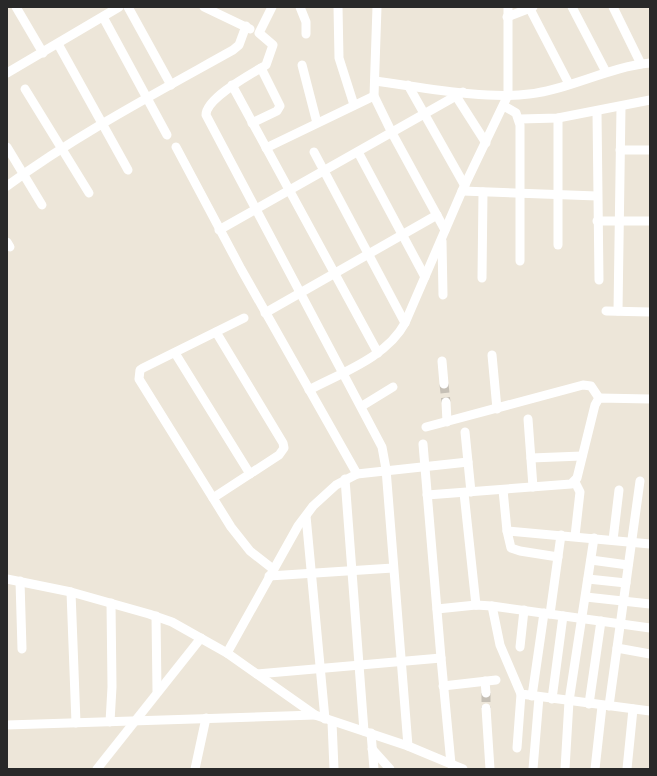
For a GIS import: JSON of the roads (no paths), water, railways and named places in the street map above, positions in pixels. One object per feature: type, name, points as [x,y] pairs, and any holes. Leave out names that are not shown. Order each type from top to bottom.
[{"type":"street","points":[[16,7],[43,53]]},
{"type":"street","points":[[7,72],[43,53],[119,7]]},
{"type":"street","points":[[128,7],[171,85]]},
{"type":"street","points":[[204,7],[246,26],[273,45],[268,62],[261,68],[232,85],[206,110],[206,116],[254,210],[380,440],[386,470],[408,746]]},
{"type":"street","points":[[258,33],[272,7]]},
{"type":"street","points":[[300,7],[306,22],[306,34]]},
{"type":"street","points":[[338,7],[339,58],[354,105]]},
{"type":"street","points":[[377,7],[374,96],[392,134],[437,215],[444,234],[443,295]]},
{"type":"street","points":[[309,390],[378,353],[394,340],[405,323],[463,189],[508,95],[508,7]]},
{"type":"street","points":[[572,7],[606,72]]},
{"type":"street","points":[[375,81],[460,94],[508,95],[542,92],[606,72],[645,64],[613,7]]},
{"type":"street","points":[[508,17],[531,8],[569,84]]},
{"type":"street","points":[[103,17],[167,135]]},
{"type":"street","points":[[7,186],[62,148],[146,98],[233,50],[239,45],[246,26]]},
{"type":"street","points":[[58,44],[128,170]]},
{"type":"street","points":[[302,64],[317,123]]},
{"type":"street","points":[[252,123],[277,111],[280,106],[261,68]]},
{"type":"street","points":[[232,85],[378,353]]},
{"type":"street","points":[[408,85],[463,189]]},
{"type":"street","points":[[25,89],[89,193]]},
{"type":"street","points":[[219,230],[324,170],[392,134],[460,94]]},
{"type":"street","points":[[460,94],[486,143]]},
{"type":"street","points":[[266,148],[374,96]]},
{"type":"street","points":[[504,106],[520,118],[558,118],[597,112],[650,100]]},
{"type":"street","points":[[618,311],[621,107]]},
{"type":"street","points":[[597,112],[598,280]]},
{"type":"street","points":[[520,118],[520,261]]},
{"type":"street","points":[[558,118],[558,245]]},
{"type":"street","points":[[7,147],[42,205]]},
{"type":"street","points":[[176,147],[219,230],[357,474]]},
{"type":"street","points":[[620,150],[650,150]]},
{"type":"street","points":[[314,152],[405,323]]},
{"type":"street","points":[[358,152],[425,277]]},
{"type":"street","points":[[463,189],[483,192],[520,194],[597,196]]},
{"type":"street","points":[[482,278],[483,192]]},
{"type":"street","points":[[265,313],[370,255],[437,215]]},
{"type":"street","points":[[598,220],[650,220]]},
{"type":"street","points":[[606,311],[650,312]]},
{"type":"street","points":[[244,318],[143,368],[140,370],[139,379],[238,538],[271,573],[312,574],[393,568]]},
{"type":"street","points":[[213,498],[279,455],[284,448],[283,442],[216,332]]},
{"type":"street","points":[[175,353],[250,474]]},
{"type":"street","points":[[492,356],[497,409]]},
{"type":"street","points":[[442,361],[444,384]]},
{"type":"street","points":[[426,427],[583,385],[591,386],[599,398]]},
{"type":"street","points":[[362,406],[393,387]]},
{"type":"street","points":[[599,398],[650,399]]},
{"type":"street","points":[[575,536],[580,492],[575,482],[595,405],[599,398]]},
{"type":"street","points":[[446,402],[447,422]]},
{"type":"street","points":[[528,419],[533,487]]},
{"type":"street","points":[[465,432],[476,605]]},
{"type":"street","points":[[423,444],[451,764]]},
{"type":"street","points":[[531,458],[582,456]]},
{"type":"street","points":[[227,653],[271,573],[306,516],[325,494],[344,479],[357,474],[468,462]]},
{"type":"street","points":[[344,479],[360,665],[374,769]]},
{"type":"street","points":[[595,769],[605,706],[617,648],[640,481]]},
{"type":"street","points":[[427,495],[565,485],[575,482]]},
{"type":"street","points":[[503,490],[509,544],[515,550],[558,557]]},
{"type":"street","points":[[613,540],[619,490]]},
{"type":"street","points":[[306,516],[321,668],[329,720],[334,769]]},
{"type":"street","points":[[507,531],[650,544]]},
{"type":"street","points":[[533,769],[536,697],[547,613],[561,535]]},
{"type":"street","points":[[565,769],[569,701],[594,538]]},
{"type":"street","points":[[590,560],[628,565]]},
{"type":"street","points":[[7,579],[71,592],[156,616],[177,625],[227,653],[315,715],[408,746],[463,769]]},
{"type":"street","points":[[588,579],[626,583]]},
{"type":"street","points":[[20,581],[22,649]]},
{"type":"street","points":[[71,592],[76,723]]},
{"type":"street","points":[[586,597],[650,604]]},
{"type":"street","points":[[110,722],[112,687],[111,603]]},
{"type":"street","points":[[437,609],[476,605],[492,606],[650,628]]},
{"type":"street","points":[[492,606],[500,646],[521,694],[517,748]]},
{"type":"street","points":[[520,648],[524,610]]},
{"type":"street","points":[[156,616],[158,691]]},
{"type":"street","points":[[552,699],[563,616]]},
{"type":"street","points":[[589,704],[601,621]]},
{"type":"street","points":[[97,769],[201,638]]},
{"type":"street","points":[[617,648],[650,654]]},
{"type":"street","points":[[257,674],[441,658]]},
{"type":"street","points":[[443,686],[496,680]]},
{"type":"street","points":[[485,681],[486,693]]},
{"type":"street","points":[[521,694],[650,711]]},
{"type":"street","points":[[486,708],[490,769]]},
{"type":"street","points":[[627,769],[633,709]]},
{"type":"street","points":[[7,725],[206,718],[302,717],[315,715]]},
{"type":"street","points":[[196,769],[206,718]]},
{"type":"street","points":[[372,749],[390,769]]},
{"type":"tunnel","points":[[444,384],[446,402]]},
{"type":"tunnel","points":[[486,693],[486,708]]}]
